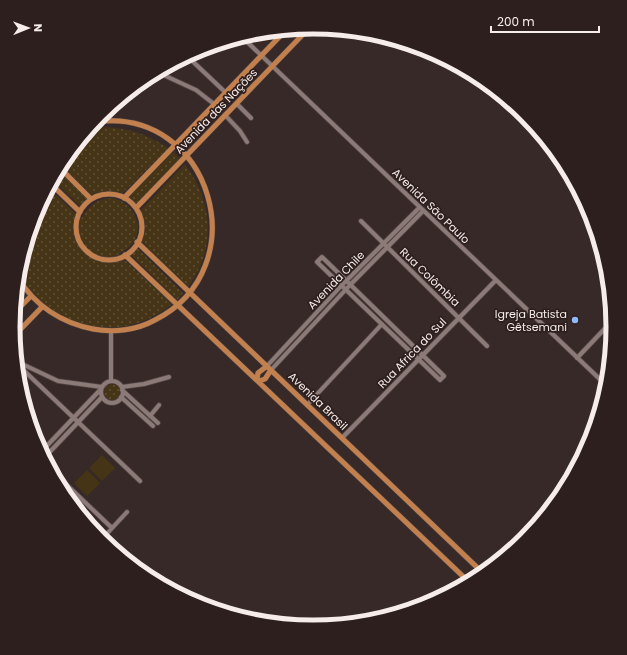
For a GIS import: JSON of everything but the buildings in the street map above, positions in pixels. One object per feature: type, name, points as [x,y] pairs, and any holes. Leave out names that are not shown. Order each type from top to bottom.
[{"type":"main road","name":"Avenida das Nações","points":[[136,208],[303,35]]},
{"type":"main road","name":"Avenida das Nações","points":[[124,198],[279,37]]},
{"type":"main road","points":[[24,286],[42,307],[60,319],[76,326],[111,331],[138,327],[151,322],[180,305],[190,293],[204,268],[210,252],[212,216],[208,193],[203,181],[186,156],[175,145],[150,129],[134,124],[107,121]]},
{"type":"main road","points":[[64,172],[91,199]]},
{"type":"main road","points":[[55,188],[80,212]]},
{"type":"main road","points":[[113,194],[124,198],[136,208],[140,220],[141,227],[137,242],[125,255],[107,259],[98,258],[86,250],[80,242],[76,222],[80,212],[91,199],[102,195],[113,194]]},
{"type":"main road","name":"Avenida Brasil","points":[[137,242],[480,570]]},
{"type":"main road","points":[[125,255],[180,305],[466,579]]},
{"type":"main road","points":[[21,306],[31,296]]},
{"type":"main road","points":[[20,330],[42,307]]},
{"type":"main road","points":[[258,380],[258,373],[267,366]]},
{"type":"main road","points":[[258,380],[265,379],[271,370]]},
{"type":"street","name":"Avenida São Paulo","points":[[247,42],[602,382]]},
{"type":"street","points":[[192,60],[225,92]]},
{"type":"street","points":[[164,75],[196,90],[214,104]]},
{"type":"street","points":[[236,104],[251,118]]},
{"type":"street","points":[[225,115],[240,131],[247,142]]},
{"type":"street","name":"Avenida Chile","points":[[267,366],[342,285],[421,209]]},
{"type":"street","name":"Rua Colômbia","points":[[361,221],[487,346]]},
{"type":"street","name":"Avenida Chile","points":[[271,370],[385,245]]},
{"type":"street","points":[[322,257],[346,281],[444,376],[440,380],[317,262],[322,257]]},
{"type":"street","name":"Rua Africa do Sul","points":[[342,438],[496,280]]},
{"type":"street","points":[[307,405],[382,324]]},
{"type":"street","points":[[577,358],[607,326]]},
{"type":"street","points":[[111,331],[111,381]]},
{"type":"street","points":[[23,365],[58,381],[101,388]]},
{"type":"street","points":[[23,369],[140,480]]},
{"type":"street","points":[[122,389],[169,377]]},
{"type":"street","points":[[45,447],[105,383],[111,381],[118,383],[122,389],[158,423]]},
{"type":"street","points":[[101,388],[102,397],[107,402],[113,403],[121,397],[122,389]]},
{"type":"street","points":[[48,454],[102,397]]},
{"type":"street","points":[[121,397],[153,426]]},
{"type":"street","points":[[150,416],[159,405]]},
{"type":"street","points":[[64,482],[112,528]]},
{"type":"street","points":[[106,535],[127,512]]},
{"type":"shaded area","points":[[104,127],[122,129],[145,135],[168,148],[121,195],[109,192],[92,195],[66,170],[98,128]]},
{"type":"shaded area","points":[[173,152],[180,158],[136,205],[128,198]]},
{"type":"shaded area","points":[[185,164],[201,194],[206,209],[208,225],[204,257],[188,287],[141,241],[144,228],[141,210]]},
{"type":"shaded area","points":[[62,175],[87,198],[80,206],[57,184]]},
{"type":"shaded area","points":[[53,192],[81,219],[94,204],[107,198],[120,200],[130,208],[136,219],[137,232],[132,244],[118,254],[172,304],[156,315],[139,323],[122,327],[105,328],[71,320],[54,311],[24,284],[30,252],[42,215]]},
{"type":"shaded area","points":[[137,248],[183,293],[177,300],[131,255]]},
{"type":"shaded area","points":[[112,384],[118,386],[120,392],[118,398],[112,400],[106,398],[104,392],[106,386]]},
{"type":"shaded area","points":[[102,455],[115,468],[102,481],[89,468]]},
{"type":"shaded area","points":[[87,470],[100,483],[87,496],[74,483]]},
{"type":"place","name":"Igreja Batista Gêtsemani","points":[[575,320]]}]
